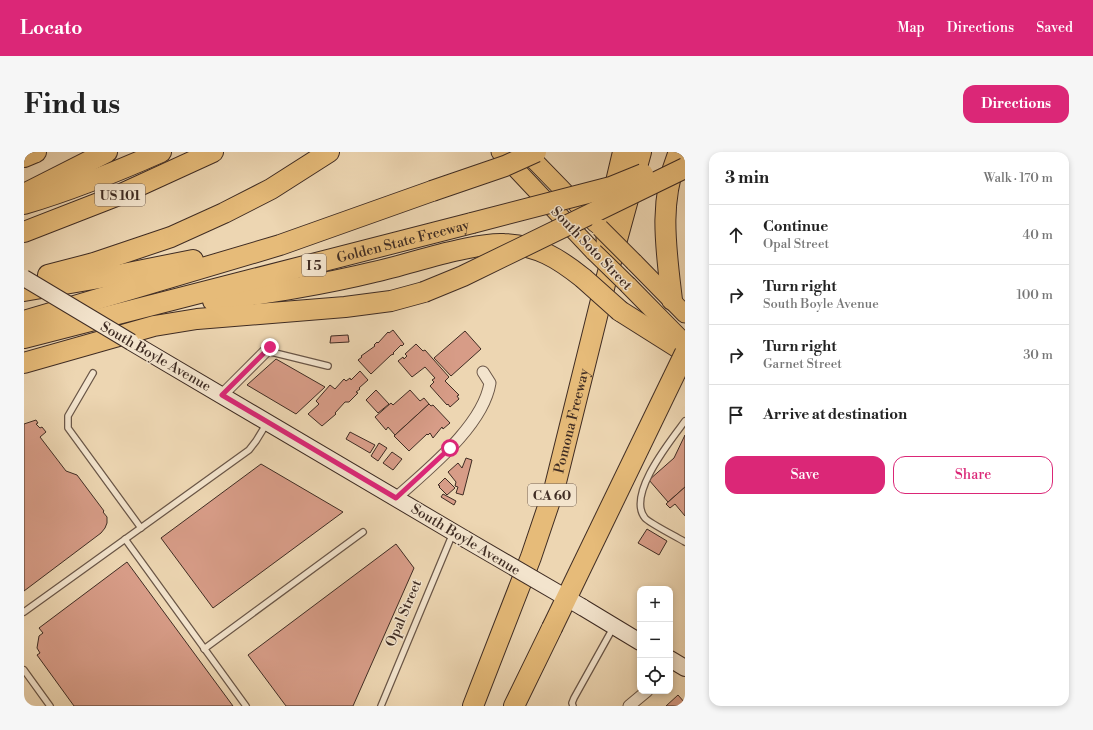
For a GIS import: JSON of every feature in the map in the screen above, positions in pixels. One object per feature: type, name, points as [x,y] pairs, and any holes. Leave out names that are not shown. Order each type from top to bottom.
[{"type":"highway","points":[[24,157],[36,152]]},
{"type":"highway","points":[[24,194],[107,152]]},
{"type":"highway","name":"US 101","points":[[24,204],[101,178],[161,152]]},
{"type":"highway","name":"US 101","points":[[24,232],[119,195],[213,152]]},
{"type":"highway","points":[[24,285],[47,275],[94,262],[171,237],[224,213],[271,189],[329,152]]},
{"type":"highway","points":[[24,321],[280,245],[506,166],[536,152]]},
{"type":"highway","points":[[607,276],[606,224],[623,152]]},
{"type":"highway","name":"Pomona Freeway","points":[[473,706],[530,557],[555,486],[607,276],[641,152]]},
{"type":"highway","points":[[678,307],[664,228],[668,188],[679,152]]},
{"type":"highway","name":"Golden State Freeway","points":[[24,338],[155,303],[314,265],[611,187],[685,156]]},
{"type":"highway","points":[[24,363],[154,326],[197,319],[345,307],[391,301],[424,292],[463,276],[685,168]]},
{"type":"highway","points":[[24,291],[190,260],[432,191]]},
{"type":"highway","points":[[155,303],[179,307],[330,283],[421,259],[486,244],[505,244],[543,251],[564,263],[620,311],[685,353],[516,706]]},
{"type":"main road","name":"South Soto Street","points":[[500,152],[594,252],[685,343]]},
{"type":"main road","name":"South Soto Street","points":[[526,152],[678,307]]},
{"type":"main road","name":"South Boyle Avenue","points":[[24,278],[637,640]]},
{"type":"street","points":[[222,395],[268,349]]},
{"type":"street","points":[[396,498],[450,448],[480,411],[488,394],[490,383],[482,372]]},
{"type":"street","points":[[629,706],[643,694]]},
{"type":"lane","points":[[268,349],[328,366]]},
{"type":"lane","points":[[93,373],[68,416],[68,428],[141,528]]},
{"type":"lane","points":[[685,421],[658,457],[642,489],[640,507],[645,519],[685,542]]},
{"type":"lane","points":[[24,612],[249,450],[268,422]]},
{"type":"lane","points":[[204,649],[364,532]]},
{"type":"lane","name":"Opal Street","points":[[381,706],[459,535]]},
{"type":"lane","points":[[125,539],[246,706]]},
{"type":"lane","points":[[574,706],[572,704],[574,698],[614,626]]},
{"type":"lane","points":[[24,670],[50,706]]},
{"type":"building","points":[[393,330],[404,344],[402,346],[401,345],[393,353],[394,354],[391,355],[371,374],[358,360],[375,346],[374,345],[377,342],[378,343],[388,332],[389,333]]},
{"type":"building","points":[[465,331],[481,349],[451,376],[434,358]]},
{"type":"building","points":[[348,335],[349,342],[330,343],[331,336]]},
{"type":"building","points":[[416,344],[423,351],[425,350],[449,377],[445,381],[459,395],[457,396],[459,399],[450,407],[430,386],[434,382],[432,380],[435,378],[425,367],[412,377],[398,361],[403,357],[404,359],[407,356],[405,354]]},
{"type":"building","points":[[276,359],[325,387],[296,414],[247,385]]},
{"type":"building","points":[[360,371],[368,380],[359,388],[360,389],[356,392],[358,393],[349,402],[345,402],[335,413],[336,414],[322,426],[308,414],[319,404],[316,401],[330,385],[335,389],[344,379],[346,381],[350,378],[351,380]]},
{"type":"building","points":[[376,390],[389,404],[378,413],[366,400]]},
{"type":"building","points":[[410,390],[420,401],[424,398],[429,404],[395,435],[388,427],[386,430],[375,417],[391,403],[393,405]]},
{"type":"building","points":[[429,404],[431,406],[433,405],[450,423],[443,429],[442,427],[433,438],[430,433],[428,435],[427,434],[409,451],[394,436]]},
{"type":"building","points":[[36,420],[38,423],[36,424],[40,428],[42,427],[46,432],[40,437],[66,471],[77,475],[104,511],[103,512],[107,517],[107,523],[101,533],[24,591],[24,424]]},
{"type":"building","points":[[350,432],[375,445],[370,453],[346,439]]},
{"type":"building","points":[[685,435],[685,487],[668,502],[649,480],[674,458]]},
{"type":"building","points":[[379,443],[387,448],[378,461],[371,456]]},
{"type":"building","points":[[392,452],[402,459],[393,470],[383,463]]},
{"type":"building","points":[[466,458],[472,460],[463,495],[456,493],[458,487],[455,486],[456,482],[448,472],[458,463],[462,468]]},
{"type":"building","points":[[261,464],[343,512],[213,608],[161,538]]},
{"type":"building","points":[[445,478],[455,488],[447,495],[438,485]]},
{"type":"building","points":[[685,487],[685,516],[675,504],[670,508],[666,504]]},
{"type":"building","points":[[443,494],[456,501],[454,505],[441,497]]},
{"type":"building","points":[[647,529],[667,541],[659,555],[638,543]]},
{"type":"building","points":[[396,544],[414,568],[353,706],[286,706],[248,655]]},
{"type":"building","points":[[127,562],[233,706],[74,706],[37,655],[40,653],[37,648],[39,636],[43,633],[39,628]]},
{"type":"building","points":[[678,695],[685,703],[685,706],[666,706]]},
{"type":"route","points":[[270,347],[222,395],[396,498],[450,448]]}]
